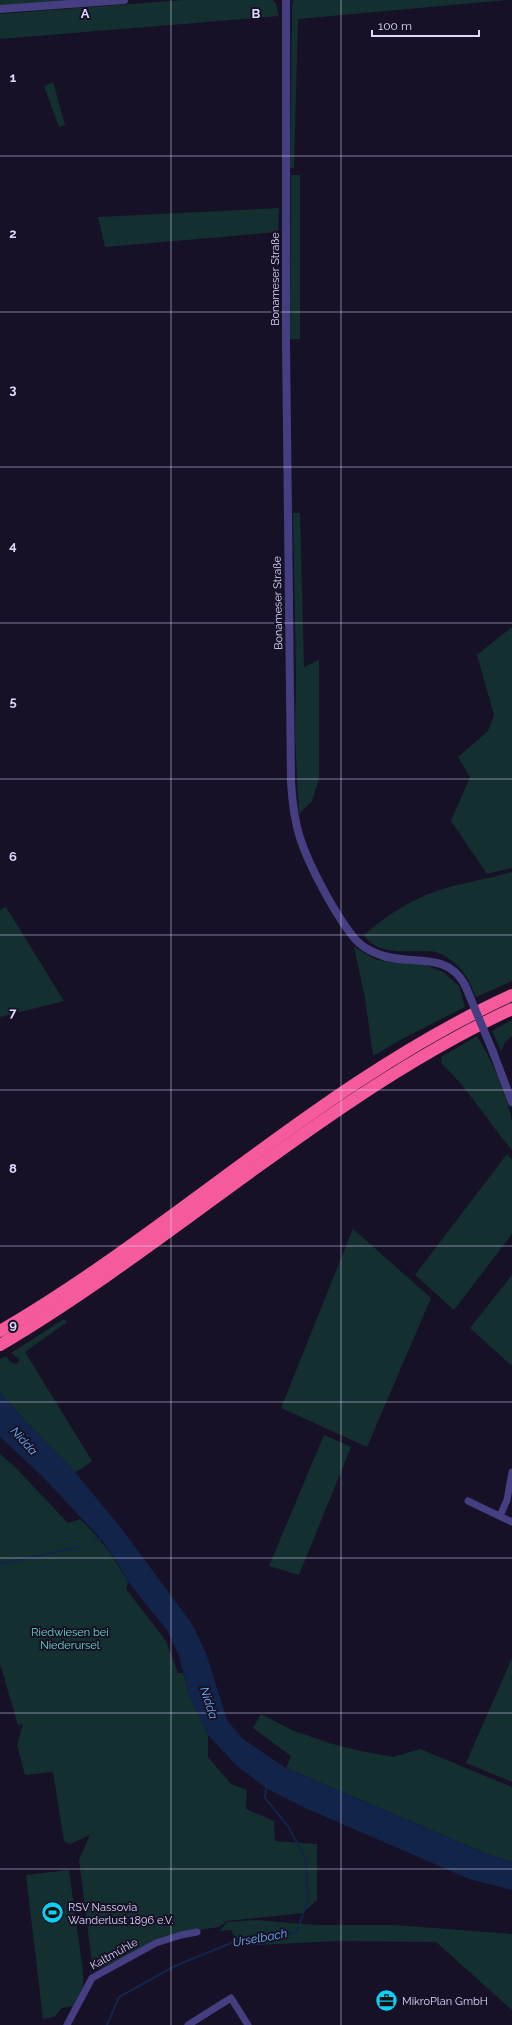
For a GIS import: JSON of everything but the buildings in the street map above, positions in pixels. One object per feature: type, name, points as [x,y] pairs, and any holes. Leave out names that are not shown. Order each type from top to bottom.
[{"type":"highway","points":[[0,1331],[103,1264],[349,1087],[415,1046],[512,995]]},
{"type":"highway","points":[[0,1345],[102,1280],[292,1141],[354,1099],[419,1058],[512,1009]]},
{"type":"street","points":[[0,9],[124,0]]},
{"type":"street","name":"Bonameser Straße","points":[[286,0],[287,510],[291,781],[294,814],[305,852],[315,873],[344,923],[360,944],[377,954],[389,958],[436,962],[456,974],[465,985],[512,1102]]},
{"type":"street","points":[[500,1516],[507,1500],[512,1472]]},
{"type":"street","points":[[468,1501],[512,1522]]},
{"type":"street","name":"Kaltmühle","points":[[67,2025],[92,1978],[156,1944],[181,1934],[197,1932]]},
{"type":"street","points":[[188,2025],[231,1998],[248,2025]]},
{"type":"green space","points":[[0,0],[69,0],[0,6]]},
{"type":"green space","points":[[183,0],[273,0],[276,4],[279,16],[0,39],[0,14]]},
{"type":"green space","points":[[294,0],[507,0],[298,19],[294,168],[290,168],[292,5]]},
{"type":"green space","points":[[53,82],[65,125],[59,127],[44,86]]},
{"type":"green space","points":[[291,175],[300,175],[300,339],[290,339]]},
{"type":"green space","points":[[279,208],[278,232],[105,247],[98,217]]},
{"type":"green space","points":[[293,513],[300,513],[304,667],[319,660],[319,779],[312,801],[299,814],[295,736],[296,672]]},
{"type":"green space","points":[[512,627],[512,868],[487,874],[451,821],[470,777],[458,757],[488,731],[494,715],[477,655]]},
{"type":"green space","points":[[512,872],[512,981],[476,997],[463,972],[447,957],[436,952],[387,950],[370,942],[364,935],[391,914],[432,892]]},
{"type":"green space","points":[[6,907],[64,1001],[0,1017],[0,910]]},
{"type":"green space","points":[[354,947],[377,960],[397,963],[421,963],[443,972],[459,986],[465,1007],[402,1039],[373,1056],[365,998]]},
{"type":"green space","points":[[512,1020],[512,1036],[505,1042],[501,1051],[492,1031]]},
{"type":"green space","points":[[477,1036],[488,1056],[507,1100],[512,1122],[512,1150],[470,1095],[442,1064],[441,1057]]},
{"type":"green space","points":[[507,1154],[512,1160],[512,1234],[454,1310],[415,1275]]},
{"type":"green space","points":[[353,1229],[431,1298],[367,1447],[281,1408]]},
{"type":"green space","points":[[512,1275],[512,1366],[470,1328]]},
{"type":"green space","points":[[64,1319],[67,1322],[25,1352],[92,1461],[75,1472],[25,1421],[0,1392],[0,1359],[6,1356],[10,1362],[16,1364],[19,1362],[19,1359],[11,1353]]},
{"type":"green space","points":[[324,1435],[351,1447],[299,1575],[269,1566]]},
{"type":"green space","name":"Riedwiesen bei Niederursel","points":[[0,1454],[15,1467],[68,1523],[80,1519],[101,1541],[118,1565],[128,1582],[126,1589],[166,1641],[178,1673],[183,1673],[190,1698],[208,1735],[208,1757],[231,1784],[247,1790],[246,1809],[274,1821],[275,1841],[317,1844],[317,1900],[303,1913],[227,1921],[219,1927],[173,1934],[100,1969],[92,1964],[79,1860],[90,1835],[70,1844],[64,1841],[53,1772],[25,1775],[17,1745],[23,1724],[18,1725],[0,1664]]},
{"type":"green space","points":[[512,1658],[512,1782],[466,1763]]},
{"type":"green space","points":[[261,1714],[292,1730],[329,1743],[361,1751],[393,1757],[420,1749],[512,1787],[512,1862],[485,1853],[286,1768],[291,1756],[253,1728]]},
{"type":"green space","name":"RSV Nassovia Wanderlust 1896 e.V.","points":[[69,1870],[83,1972],[83,1987],[73,2006],[62,2008],[54,2017],[43,2019],[26,1875]]},
{"type":"green space","points":[[255,1920],[317,1925],[395,1925],[512,1934],[512,2010],[436,1942],[337,1941],[239,1946],[231,1930],[220,1931],[227,1922]]},
{"type":"water","name":"Nidda","points":[[0,1392],[25,1421],[75,1472],[121,1528],[192,1624],[206,1653],[227,1720],[243,1739],[286,1768],[485,1853],[512,1862],[512,1890],[469,1879],[303,1807],[266,1788],[237,1766],[208,1735],[190,1698],[178,1653],[167,1630],[128,1582],[117,1562],[100,1538],[42,1476],[0,1437]]},
{"type":"waterway","points":[[94,1541],[102,1538]]},
{"type":"waterway","points":[[0,1564],[78,1547]]},
{"type":"waterway","name":"Urselbach","points":[[107,2025],[119,1997],[177,1965],[236,1941],[296,1932],[308,1902],[306,1860],[288,1826],[265,1798],[266,1787]]},
{"type":"place","name":"RSV Nassovia Wanderlust 1896 e.V.","points":[[53,1913]]},
{"type":"place","name":"MikroPlan GmbH","points":[[387,2001]]}]
